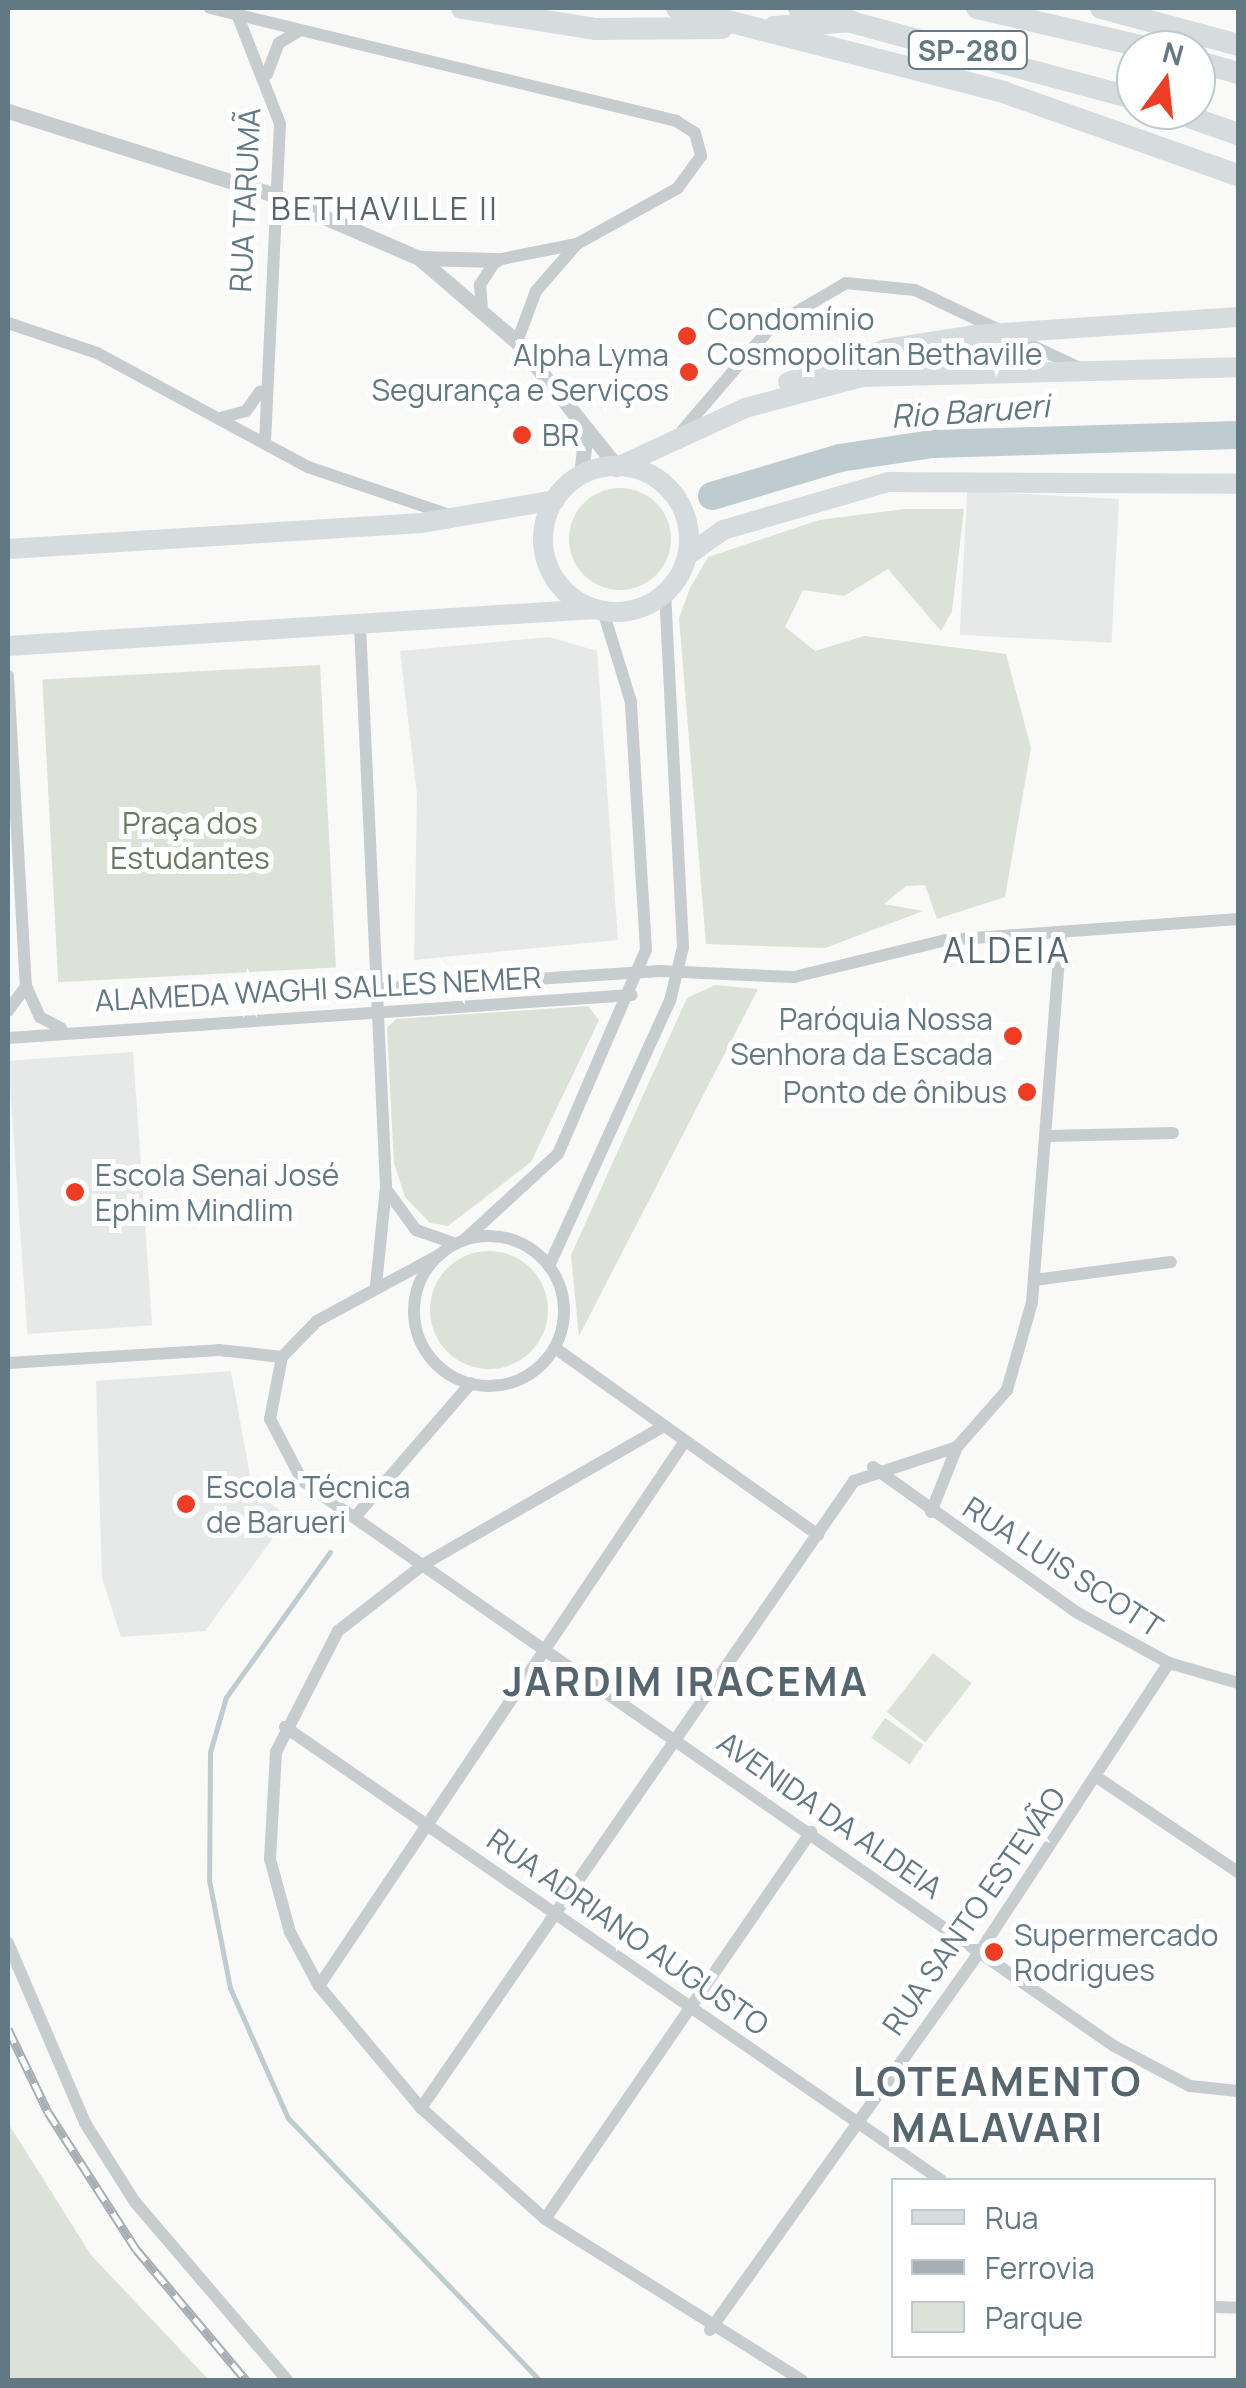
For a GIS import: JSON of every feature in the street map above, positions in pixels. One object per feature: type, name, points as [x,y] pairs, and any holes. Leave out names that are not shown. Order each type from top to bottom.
[{"type":"highway","points":[[462,8],[596,29],[753,28],[851,21]]},
{"type":"highway","points":[[677,8],[1003,92],[1238,175]]},
{"type":"highway","name":"SP-280","points":[[799,8],[1116,94]]},
{"type":"highway","name":"SP-280","points":[[977,8],[1116,40]]},
{"type":"highway","points":[[1101,8],[1132,12],[1238,46]]},
{"type":"main road","points":[[698,428],[772,388],[886,349],[1010,333],[1238,317]]},
{"type":"main road","points":[[599,610],[549,568],[543,533],[555,500],[581,476],[617,467],[698,428],[862,377],[1079,368],[1238,367]]},
{"type":"main road","points":[[617,467],[650,475],[677,498],[688,555]]},
{"type":"main road","points":[[8,646],[640,608],[665,594],[688,555],[723,530],[888,482],[1238,484]]},
{"type":"main road","points":[[8,549],[462,518],[555,500]]},
{"type":"street","points":[[210,8],[676,120],[700,145],[690,178],[577,244],[536,291],[517,342]]},
{"type":"street","name":"RUA TARUMÃ","points":[[238,14],[267,74],[280,124],[271,194],[261,390],[265,442]]},
{"type":"street","name":"RUA TARUMÃ","points":[[267,74],[279,43],[301,30]]},
{"type":"street","points":[[8,112],[271,194],[419,258],[482,306],[517,342],[585,438],[617,467]]},
{"type":"street","points":[[419,258],[496,260],[577,244]]},
{"type":"street","points":[[482,306],[480,285],[496,260]]},
{"type":"street","points":[[676,437],[771,327],[846,283],[915,290],[1079,368]]},
{"type":"street","points":[[8,323],[97,353],[340,480],[462,518]]},
{"type":"street","points":[[220,418],[246,410],[261,390]]},
{"type":"street","points":[[581,476],[585,438]]},
{"type":"street","points":[[550,1266],[679,970],[685,893],[665,594]]},
{"type":"street","points":[[8,1363],[219,1350],[282,1357],[317,1320],[460,1242],[550,1165],[641,972],[647,906],[632,702],[599,610]]},
{"type":"street","points":[[360,626],[386,1186],[376,1286]]},
{"type":"street","points":[[8,676],[12,819],[26,986],[40,1017],[69,1030]]},
{"type":"street","name":"ALAMEDA WAGHI SALLES NEMER","points":[[376,989],[679,970],[794,976],[897,951],[1238,919]]},
{"type":"street","points":[[931,1512],[956,1447],[1018,1368],[1034,1280],[1061,935]]},
{"type":"street","points":[[8,1011],[26,986]]},
{"type":"street","name":"ALAMEDA WAGHI SALLES NEMER","points":[[8,1038],[69,1030],[632,995]]},
{"type":"street","points":[[1047,1136],[1173,1133]]},
{"type":"street","points":[[386,1186],[408,1223],[460,1242],[513,1240],[550,1266],[564,1306],[555,1348],[518,1380],[470,1383],[432,1358],[415,1323],[419,1284],[439,1256]]},
{"type":"street","points":[[1034,1280],[1170,1262]]},
{"type":"street","points":[[555,1348],[818,1536]]},
{"type":"street","name":"AVENIDA DA ALDEIA","points":[[282,1357],[270,1399],[275,1440],[303,1482],[677,1736],[980,1953],[1168,2078],[1238,2091]]},
{"type":"street","points":[[355,1517],[470,1383]]},
{"type":"street","points":[[664,1426],[424,1564],[338,1631],[285,1727],[270,1859],[290,1932],[319,1986],[422,2108],[545,2219],[710,2330],[802,2380]]},
{"type":"street","points":[[319,1986],[424,1821],[685,1440]]},
{"type":"street","points":[[422,2108],[560,1912],[677,1736],[818,1536],[873,1467],[956,1447]]},
{"type":"street","name":"RUA LUIS SCOTT","points":[[873,1467],[931,1512],[1146,1651],[1169,1664],[1238,1683]]},
{"type":"street","name":"RUA SANTO ESTEVÃO","points":[[710,2330],[856,2120],[980,1953],[1169,1664]]},
{"type":"street","name":"RUA ADRIANO AUGUSTO","points":[[285,1727],[560,1912],[692,2009],[938,2178]]},
{"type":"street","points":[[1098,1778],[1238,1872]]},
{"type":"street","points":[[545,2219],[811,1832]]},
{"type":"street","points":[[8,1943],[86,2123],[135,2202],[288,2380]]},
{"type":"shaded area","points":[[967,491],[1119,499],[1111,643],[960,635]]},
{"type":"shaded area","points":[[549,637],[597,651],[618,940],[414,960],[417,795],[400,651]]},
{"type":"shaded area","name":"Escola Senai José Ephim Mindlim","points":[[133,1052],[152,1325],[27,1334],[8,1061]]},
{"type":"shaded area","name":"Escola Técnica de Barueri","points":[[231,1371],[253,1492],[289,1516],[205,1631],[121,1637],[102,1578],[96,1381]]},
{"type":"green space","points":[[620,488],[649,496],[663,510],[671,539],[663,568],[649,582],[620,590],[591,582],[577,568],[569,539],[577,510],[591,496]]},
{"type":"green space","points":[[905,509],[964,509],[952,611],[941,631],[888,569],[844,596],[803,590],[785,627],[815,651],[864,636],[1006,654],[1031,748],[1005,897],[937,919],[925,885],[906,886],[884,904],[923,911],[825,948],[706,944],[679,618],[690,588],[708,557],[819,520]]},
{"type":"green space","name":"Praça dos Estudantes","points":[[320,665],[336,968],[58,982],[42,680]]},
{"type":"green space","points":[[715,985],[758,989],[579,1336],[571,1255],[687,998]]},
{"type":"green space","points":[[588,1006],[599,1020],[531,1162],[448,1226],[430,1223],[405,1197],[394,1163],[387,1028],[396,1019]]},
{"type":"green space","points":[[489,1251],[512,1256],[531,1268],[543,1287],[548,1310],[543,1333],[531,1352],[512,1364],[489,1369],[466,1364],[447,1352],[435,1333],[430,1310],[435,1287],[447,1268],[466,1256]]},
{"type":"green space","points":[[933,1653],[972,1683],[925,1742],[887,1712]]},
{"type":"green space","points":[[885,1718],[924,1745],[910,1765],[871,1738]]},
{"type":"green space","points":[[8,2123],[91,2255],[209,2380],[8,2380]]},
{"type":"waterway","name":"Rio Barueri","points":[[712,496],[840,458],[933,444],[1238,435]]},
{"type":"waterway","points":[[330,1552],[226,1697],[210,1752],[209,1880],[230,1988],[288,2118],[539,2380]]},
{"type":"railway","points":[[8,2029],[48,2112],[136,2249],[246,2380]]},
{"type":"place","name":"Condomínio Cosmopolitan Bethaville","points":[[687,336]]},
{"type":"place","name":"Alpha Lyma Segurança e Serviços","points":[[689,372]]},
{"type":"place","name":"BR","points":[[522,435]]},
{"type":"place","name":"Paróquia Nossa Senhora da Escada","points":[[1013,1036]]},
{"type":"place","name":"Ponto de ônibus","points":[[1027,1092]]},
{"type":"place","name":"Escola Senai José Ephim Mindlim","points":[[75,1192]]},
{"type":"place","name":"Escola Técnica de Barueri","points":[[186,1504]]},
{"type":"place","name":"Supermercado Rodrigues","points":[[994,1952]]},
{"type":"district","name":"BETHAVILLE II","points":[[385,208]]},
{"type":"district","name":"ALDEIA","points":[[1007,950]]},
{"type":"district","name":"JARDIM IRACEMA","points":[[686,1681]]},
{"type":"district","name":"LOTEAMENTO MALAVARI","points":[[998,2104]]}]
